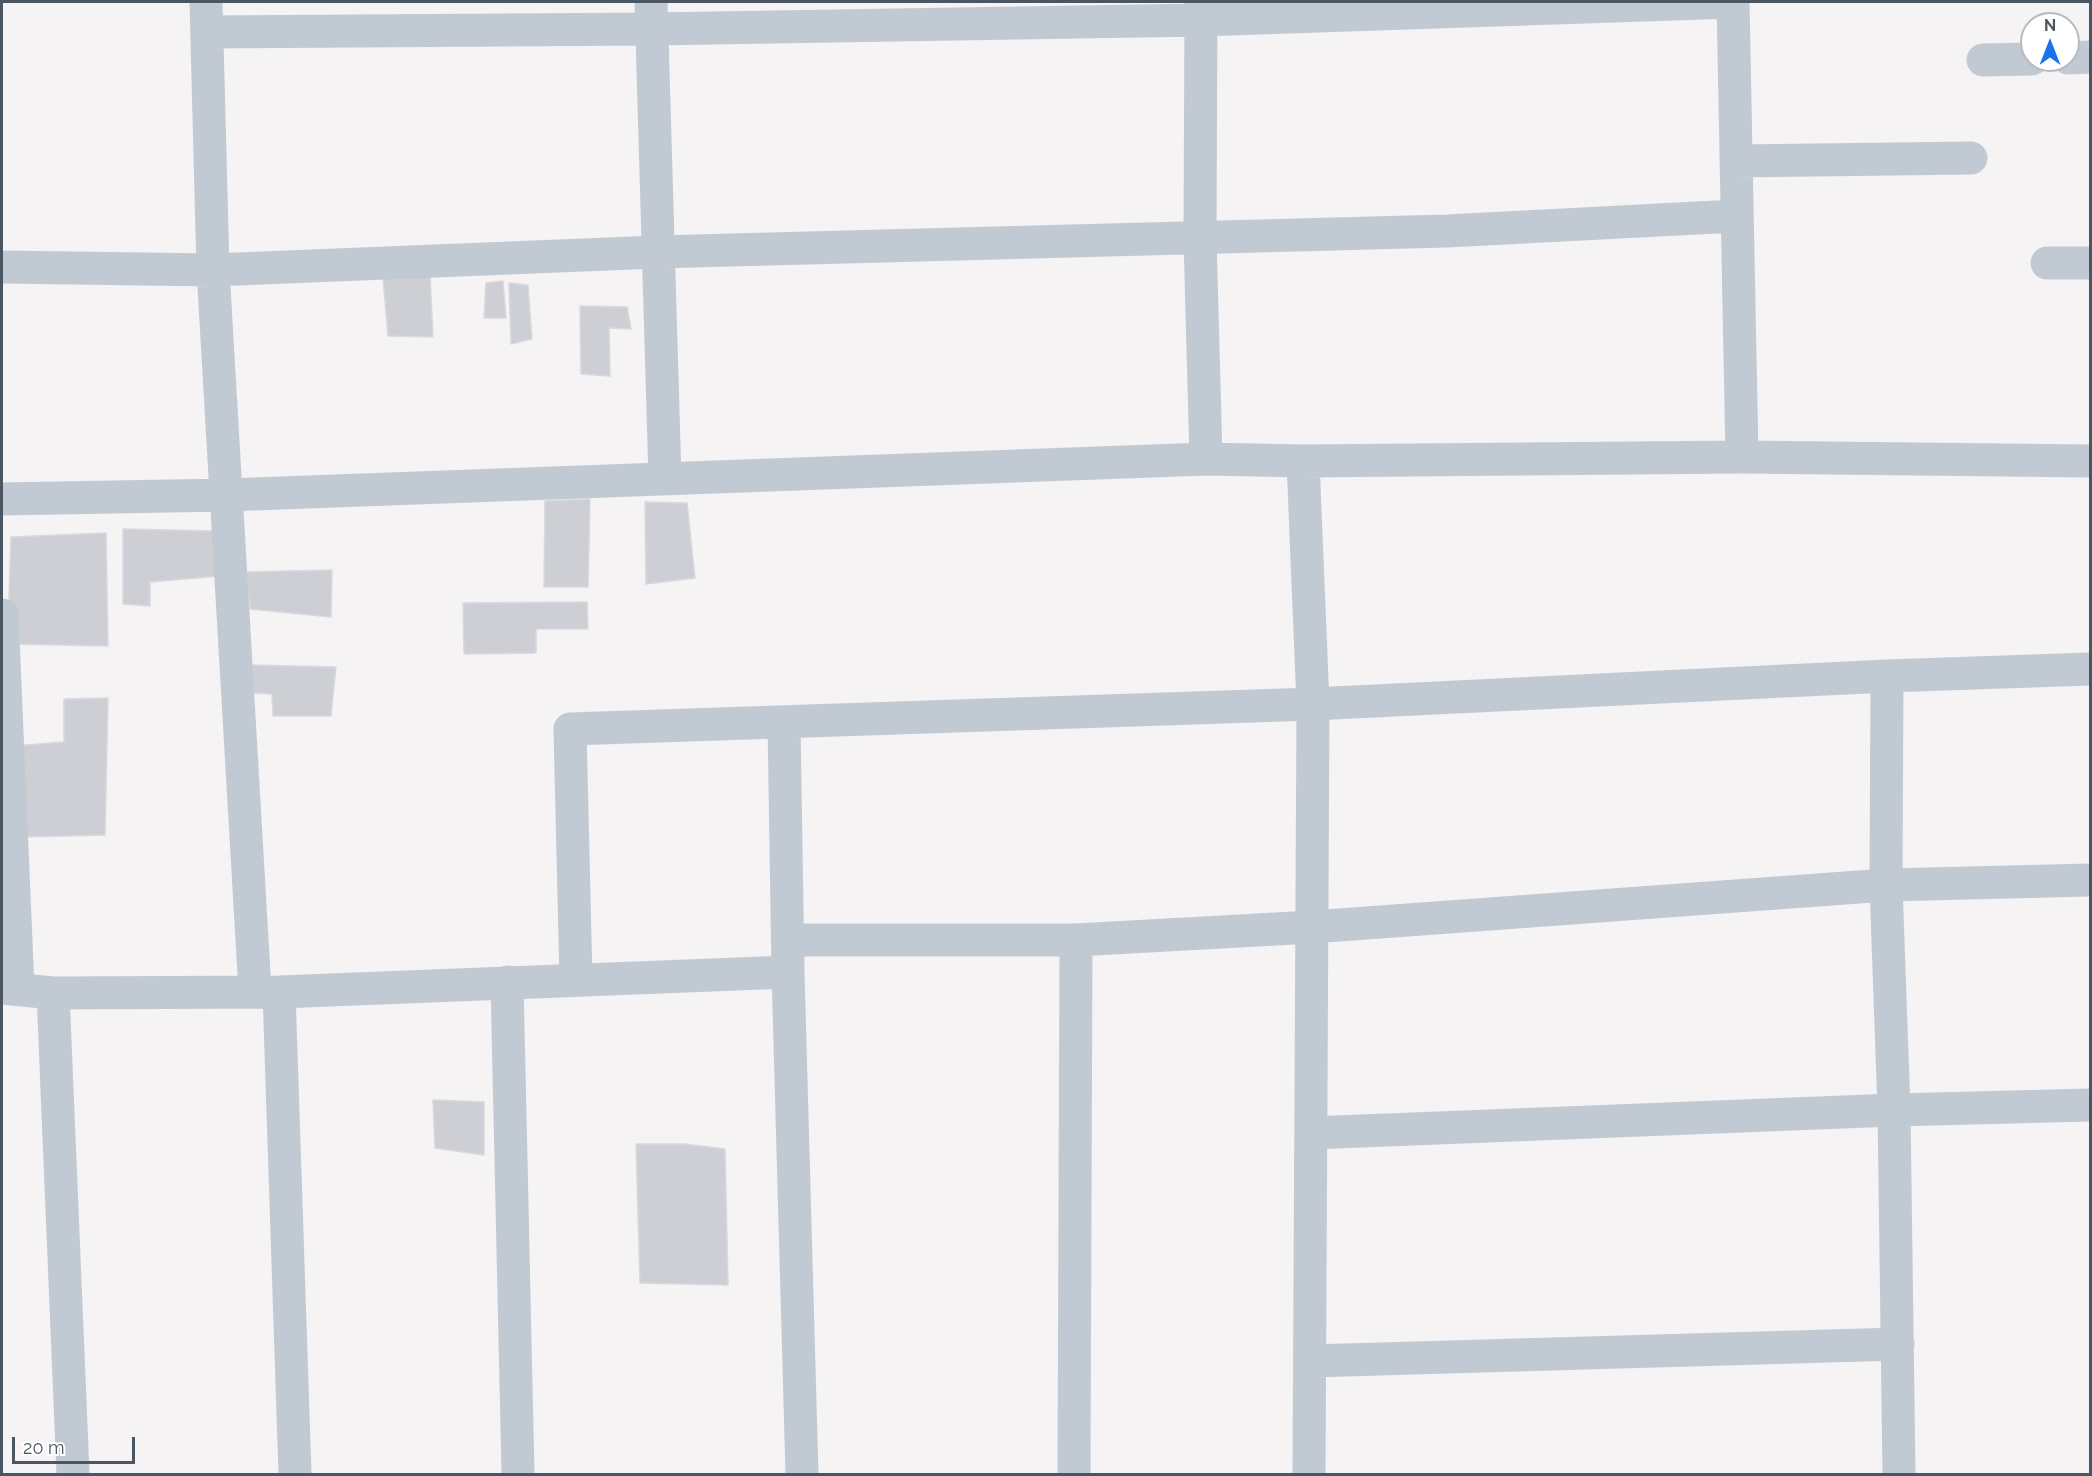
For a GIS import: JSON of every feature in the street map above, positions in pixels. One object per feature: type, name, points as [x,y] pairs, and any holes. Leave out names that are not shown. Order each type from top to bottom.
[{"type":"street","points":[[295,1474],[267,991],[226,495],[213,270],[206,17],[1201,11],[1733,2],[1742,457]]},
{"type":"street","points":[[1201,11],[1200,238],[1206,459]]},
{"type":"street","points":[[651,15],[665,479]]},
{"type":"street","points":[[1983,60],[2020,59]]},
{"type":"street","points":[[1736,161],[1971,158]]},
{"type":"street","points":[[2,267],[213,270],[657,252],[1448,231],[1736,216]]},
{"type":"street","points":[[2046,263],[2091,263]]},
{"type":"street","points":[[2,499],[226,495],[1206,459],[1303,461],[1742,457],[2091,462]]},
{"type":"street","points":[[1303,461],[1313,704],[1309,1474]]},
{"type":"street","points":[[2,615],[10,988],[53,993],[267,991],[788,972]]},
{"type":"street","points":[[576,980],[570,729],[1313,704],[1887,676],[2091,669]]},
{"type":"street","points":[[1887,676],[1886,885],[1894,1110],[1899,1474]]},
{"type":"street","points":[[784,723],[788,972],[802,1474]]},
{"type":"street","points":[[788,940],[1076,940],[1312,927],[1886,885],[2091,880]]},
{"type":"street","points":[[1074,1474],[1076,940]]},
{"type":"street","points":[[507,982],[518,1474]]},
{"type":"street","points":[[53,993],[73,1474]]},
{"type":"street","points":[[1311,1133],[1894,1110],[2091,1105]]},
{"type":"street","points":[[1310,1361],[1898,1344]]},
{"type":"building","points":[[430,276],[433,337],[388,336],[383,278]]},
{"type":"building","points":[[503,281],[506,318],[484,318],[486,283]]},
{"type":"building","points":[[509,283],[528,285],[532,339],[511,344]]},
{"type":"building","points":[[580,306],[627,307],[631,329],[609,328],[610,376],[581,374]]},
{"type":"building","points":[[590,499],[588,587],[544,587],[545,501]]},
{"type":"building","points":[[645,502],[687,503],[695,578],[646,584]]},
{"type":"building","points":[[123,529],[214,531],[219,576],[150,582],[150,606],[123,604]]},
{"type":"building","points":[[106,533],[108,646],[12,644],[9,597],[11,537]]},
{"type":"building","points":[[332,570],[331,617],[250,609],[246,572]]},
{"type":"building","points":[[587,602],[588,629],[536,629],[536,653],[464,654],[463,603]]},
{"type":"building","points":[[250,665],[336,667],[331,716],[273,716],[272,694],[250,693]]},
{"type":"building","points":[[108,698],[105,835],[21,837],[14,746],[64,742],[64,699]]},
{"type":"building","points":[[433,1100],[484,1102],[484,1155],[435,1148]]},
{"type":"building","points":[[636,1144],[684,1144],[725,1149],[728,1285],[640,1283]]}]
